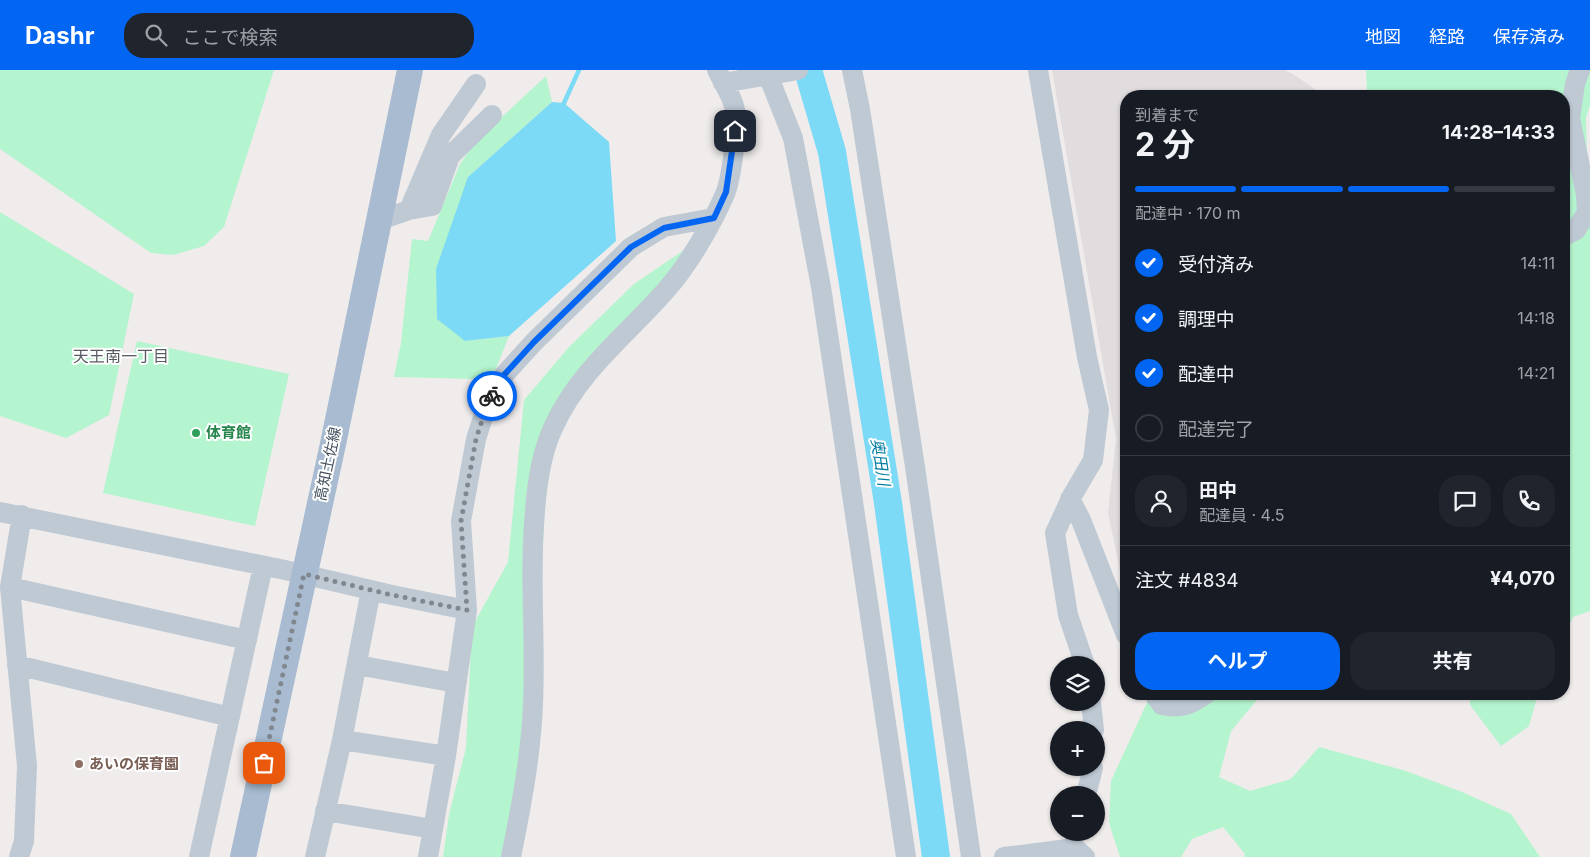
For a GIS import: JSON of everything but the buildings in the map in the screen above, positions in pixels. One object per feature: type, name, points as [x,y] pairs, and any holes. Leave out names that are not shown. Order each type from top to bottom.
[{"type":"main road","name":"高知土佐線","points":[[243,857],[333,444],[410,70]]},
{"type":"street","points":[[852,70],[860,109],[915,468],[971,857]]},
{"type":"street","points":[[1038,70],[1086,347],[1099,410],[1093,460],[1070,498],[1055,534],[1068,615],[1082,656]]},
{"type":"street","points":[[1570,233],[1576,230],[1587,212],[1586,195],[1570,118],[1575,84],[1580,70]]},
{"type":"street","points":[[511,857],[523,795],[533,705],[532,547],[537,486],[544,450],[554,426],[575,390],[604,353],[668,288],[714,218],[726,192],[735,136],[736,117],[732,100],[720,76],[779,72],[819,277],[906,857]]},
{"type":"street","points":[[409,210],[441,135],[476,84]]},
{"type":"street","points":[[380,220],[409,210],[432,206],[450,156],[492,114]]},
{"type":"street","points":[[428,857],[446,756],[467,610],[461,521],[476,439],[487,405],[504,375],[534,342],[631,247],[664,228],[714,218]]},
{"type":"street","points":[[1070,498],[1081,520],[1120,620]]},
{"type":"street","points":[[0,512],[304,574],[467,610]]},
{"type":"street","points":[[18,857],[24,841],[27,766],[10,587],[22,515]]},
{"type":"street","points":[[201,857],[263,566]]},
{"type":"street","points":[[10,587],[247,640]]},
{"type":"street","points":[[314,857],[342,740],[371,590]]},
{"type":"street","points":[[17,665],[230,717]]},
{"type":"street","points":[[357,665],[456,683]]},
{"type":"street","points":[[1158,700],[1162,705],[1177,708],[1198,700]]},
{"type":"street","points":[[342,740],[446,756]]},
{"type":"street","points":[[325,812],[433,829]]},
{"type":"street","points":[[1004,857],[1079,846]]},
{"type":"shaded area","points":[[1052,70],[1284,70],[1293,74],[1316,90],[1120,90],[1120,571],[1108,513],[1116,439]]},
{"type":"green space","points":[[0,70],[274,70],[224,227],[204,246],[173,255],[151,253],[0,149]]},
{"type":"green space","points":[[1366,70],[1590,70],[1590,105],[1586,118],[1587,163],[1590,168],[1590,611],[1573,617],[1570,623],[1570,90],[1367,90]]},
{"type":"green space","points":[[546,76],[552,102],[468,177],[465,341],[509,336],[496,369],[475,379],[394,377],[401,343],[412,239],[428,241],[460,164],[477,140]]},
{"type":"green space","points":[[0,212],[134,294],[109,415],[66,438],[0,416]]},
{"type":"green space","points":[[709,233],[556,415],[545,507],[535,693],[515,857],[443,857],[449,814],[466,748],[472,627],[508,562],[524,400],[569,347],[634,284]]},
{"type":"green space","name":"体育館","points":[[137,341],[289,374],[255,526],[103,493]]},
{"type":"green space","points":[[1148,700],[1257,700],[1231,731],[1219,777],[1250,791],[1291,779],[1319,747],[1406,771],[1462,792],[1511,814],[1540,857],[1244,857],[1245,854],[1223,827],[1192,839],[1181,857],[1120,857],[1109,823],[1111,781]]},
{"type":"green space","points":[[1470,700],[1536,700],[1529,726],[1501,746],[1470,705]]},
{"type":"water","points":[[552,102],[564,103],[609,142],[616,241],[509,336],[465,341],[437,319],[436,269],[468,177]]},
{"type":"waterway","points":[[564,103],[579,70]]},
{"type":"waterway","name":"奥田川","points":[[808,70],[832,152],[888,503],[936,857]]},
{"type":"way so far","points":[[264,763],[304,574],[392,595],[467,610],[461,521],[476,439],[487,405],[492,396]]},
{"type":"place","name":"体育館","points":[[196,433]]},
{"type":"place","name":"あいの保育園","points":[[79,764]]},
{"type":"district","name":"天王南一丁目","points":[[121,356]]},
{"type":"route","points":[[492,396],[504,375],[534,342],[631,247],[664,228],[714,218],[726,192],[735,131]]}]
